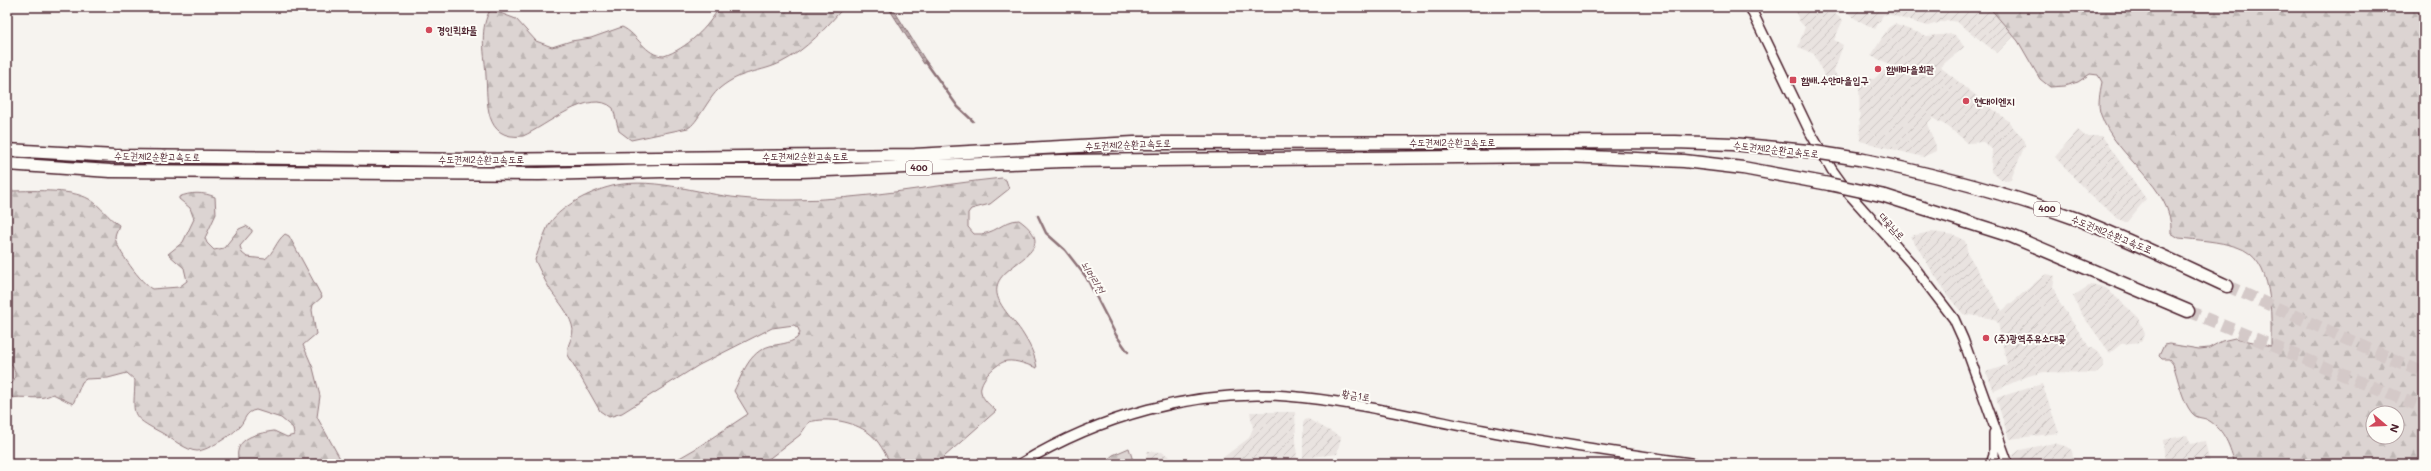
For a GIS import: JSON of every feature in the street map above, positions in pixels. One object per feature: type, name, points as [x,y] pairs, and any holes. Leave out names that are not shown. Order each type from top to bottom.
[{"type":"highway","name":"수도권제2순환고속도로","points":[[7,150],[115,156],[479,160],[907,155],[1134,143],[1674,142],[1733,144],[1808,151],[1859,159],[1960,183],[2076,219],[2142,246],[2226,286]]},
{"type":"highway","name":"수도권제2순환고속도로","points":[[7,164],[110,171],[539,174],[800,171],[1064,161],[1566,156],[1684,161],[1743,168],[1885,196],[2012,236],[2188,311]]},
{"type":"street","name":"대곶남로","points":[[1750,7],[1810,132],[1832,170],[1850,195],[1911,263],[1954,319],[1963,339],[2008,464]]},
{"type":"street","name":"황금1로","points":[[1020,464],[1049,447],[1088,429],[1130,414],[1204,398],[1250,395],[1322,400],[1542,441],[1697,464]]},
{"type":"street","points":[[1991,464],[1994,455],[1994,428]]},
{"type":"shaded area","points":[[888,7],[892,7],[927,63],[924,64]]},
{"type":"shaded area","points":[[1793,7],[1826,7],[1843,20],[1834,40],[1843,45],[1834,71],[1838,79],[1829,86],[1814,54],[1798,47],[1805,27],[1800,22]]},
{"type":"shaded area","points":[[1841,7],[1989,7],[2014,36],[1997,53],[1957,22],[1947,20],[1928,26],[1887,14],[1883,15],[1875,29],[1856,19]]},
{"type":"shaded area","points":[[1894,24],[1927,36],[1953,34],[1958,38],[1964,47],[1940,67],[2008,121],[2025,141],[2025,145],[2011,179],[2008,181],[2000,179],[1991,172],[1992,149],[1983,142],[1968,143],[1947,126],[1932,118],[1927,124],[1936,146],[1936,151],[1923,157],[1860,141],[1859,79],[1874,79],[1890,64],[1871,56],[1888,28]]},
{"type":"shaded area","points":[[2078,130],[2085,136],[2102,136],[2146,199],[2127,222],[2117,218],[2089,194],[2055,157]]},
{"type":"shaded area","points":[[1932,232],[1954,235],[1965,241],[1968,254],[2002,311],[2043,276],[2047,274],[2055,276],[2053,287],[2059,302],[2089,347],[2096,351],[2104,360],[2104,366],[2097,373],[2044,372],[2028,376],[1994,391],[1986,372],[2007,365],[1998,323],[1994,319],[1963,314],[1948,296],[1910,236]]},
{"type":"shaded area","points":[[2092,284],[2106,288],[2139,318],[2145,334],[2141,342],[2121,344],[2110,353],[2081,313],[2073,296]]},
{"type":"shaded area","points":[[2042,384],[2059,433],[2009,439],[1996,398]]},
{"type":"shaded area","points":[[1250,412],[1295,412],[1297,464],[1201,464],[1217,462],[1249,438],[1253,428]]},
{"type":"shaded area","points":[[1308,419],[1341,437],[1337,454],[1303,458],[1303,423]]},
{"type":"shaded area","points":[[2187,435],[2191,444],[2205,441],[2210,464],[2165,464],[2163,440]]},
{"type":"shaded area","points":[[2054,443],[2068,447],[2072,451],[2074,464],[2016,464],[2013,455],[2020,450]]},
{"type":"shaded area","points":[[1148,451],[1162,452],[1181,464],[1144,464]]},
{"type":"green space","points":[[719,7],[844,7],[816,38],[791,57],[774,66],[736,78],[720,88],[688,128],[631,140],[619,131],[613,108],[603,103],[592,102],[580,105],[523,136],[510,136],[501,132],[494,126],[488,107],[483,43],[484,27],[489,12],[492,10],[516,19],[536,41],[552,47],[571,41],[591,38],[622,27],[633,34],[647,49],[657,55],[664,56],[688,43],[696,36],[715,15]]},
{"type":"green space","points":[[1989,7],[2424,7],[2424,464],[2235,464],[2229,445],[2223,434],[2214,424],[2192,413],[2183,396],[2173,364],[2169,359],[2162,359],[2159,356],[2164,345],[2169,344],[2199,349],[2209,348],[2222,341],[2235,338],[2271,346],[2271,319],[2268,289],[2264,275],[2258,263],[2249,253],[2237,247],[2215,242],[2179,238],[2171,233],[2169,216],[2163,201],[2143,173],[2108,131],[2100,111],[2099,103],[2102,82],[2098,75],[2090,74],[2078,82],[2064,86],[2050,87],[2040,79],[2018,41]]},
{"type":"green space","points":[[1002,178],[1006,180],[1009,189],[990,204],[971,209],[968,213],[968,227],[974,234],[981,234],[988,233],[1008,222],[1019,220],[1031,231],[1035,240],[1033,249],[1008,270],[1001,278],[997,287],[997,293],[1002,306],[1028,342],[1034,354],[1037,368],[1015,361],[1007,361],[994,368],[982,383],[981,392],[985,400],[996,411],[936,464],[891,464],[879,443],[873,436],[863,429],[840,421],[824,420],[809,422],[800,435],[762,464],[669,464],[695,449],[748,414],[734,391],[744,370],[752,358],[763,349],[770,346],[787,343],[797,338],[800,333],[798,328],[794,325],[772,328],[699,365],[622,413],[609,417],[600,411],[568,355],[567,351],[573,333],[572,325],[566,311],[551,291],[535,260],[548,226],[558,213],[573,202],[589,194],[621,184],[655,184],[740,198],[759,200],[791,200],[844,198]]},
{"type":"green space","points":[[7,191],[61,192],[81,195],[89,199],[119,225],[115,234],[116,242],[136,274],[152,289],[179,287],[187,281],[184,268],[168,254],[183,242],[194,219],[190,208],[179,199],[179,197],[197,193],[215,197],[216,214],[205,238],[207,243],[214,250],[224,248],[239,229],[246,226],[252,230],[252,232],[240,246],[242,253],[247,257],[265,259],[271,254],[279,240],[285,234],[289,236],[322,297],[313,305],[312,310],[316,334],[303,345],[313,368],[320,396],[317,417],[342,462],[355,464],[239,464],[239,449],[241,443],[246,439],[259,434],[274,431],[287,437],[294,435],[293,428],[281,418],[256,410],[250,412],[237,429],[220,442],[197,451],[189,449],[138,418],[134,408],[135,380],[127,373],[108,378],[86,379],[82,382],[73,404],[53,394],[36,398],[19,397],[7,399],[7,388],[13,382],[15,374],[13,367],[7,360]]},
{"type":"green space","points":[[1129,448],[1134,464],[1102,464],[1113,455]]},
{"type":"waterway","name":"뇌머리천","points":[[925,61],[958,107],[973,121]]},
{"type":"waterway","name":"뇌머리천","points":[[1038,216],[1046,233],[1065,250],[1086,277],[1116,335],[1128,352]]},
{"type":"tunnel","points":[[2227,286],[2424,373]]},
{"type":"tunnel","points":[[2188,311],[2424,408]]},
{"type":"place","name":"경인퀵화물","points":[[429,30]]},
{"type":"place","name":"함배마을회관","points":[[1878,69]]},
{"type":"place","name":"함배.수안마을입구","points":[[1793,80]]},
{"type":"place","name":"현대이엔지","points":[[1966,101]]},
{"type":"place","name":"(주)광역주유소대곶","points":[[1986,338]]}]
